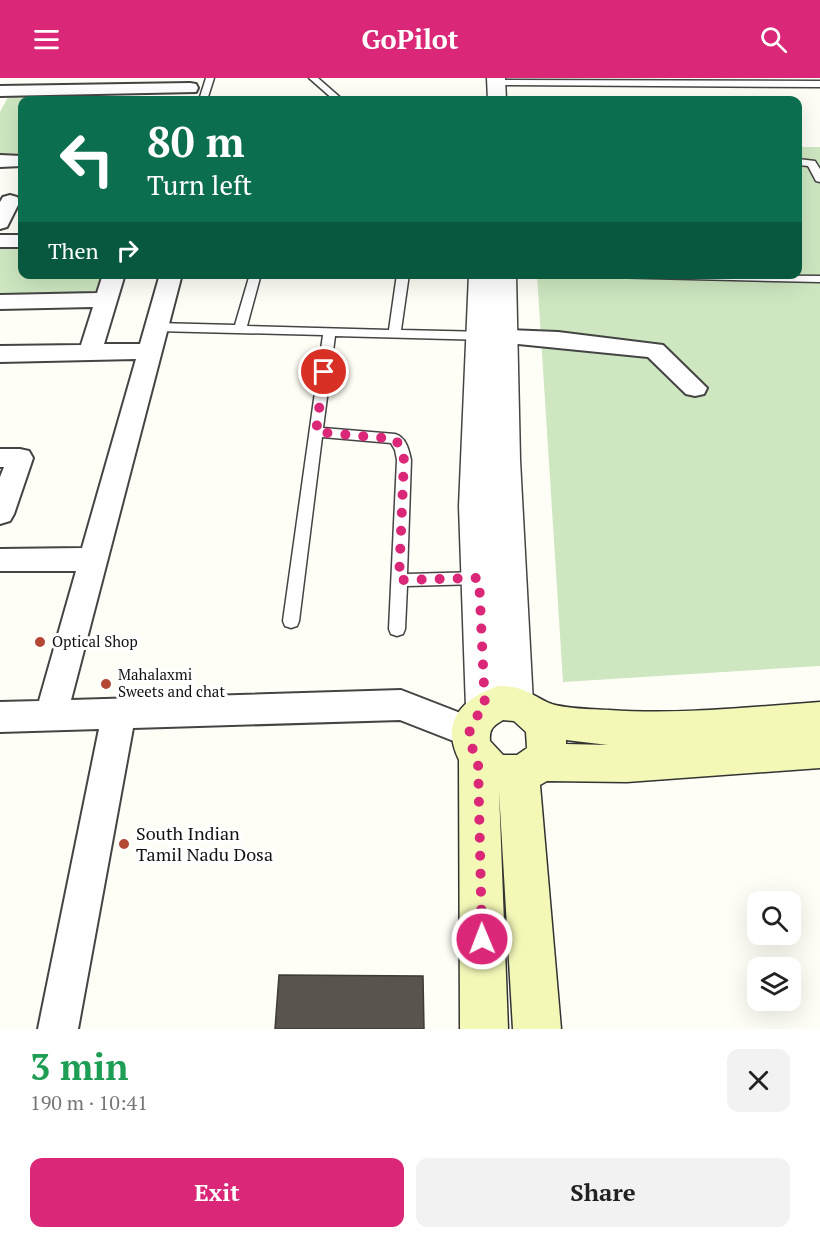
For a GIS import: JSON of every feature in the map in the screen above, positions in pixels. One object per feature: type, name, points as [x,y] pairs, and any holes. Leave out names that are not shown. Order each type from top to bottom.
[{"type":"main road","points":[[497,724],[650,729],[820,719]]},
{"type":"main road","points":[[497,724],[488,768],[504,774],[529,768],[627,764],[820,750]]},
{"type":"main road","points":[[497,724],[546,730],[547,747],[529,768],[537,1029]]},
{"type":"main road","points":[[484,1029],[497,724]]},
{"type":"street","points":[[7,78],[0,91],[168,95],[190,88]]},
{"type":"street","points":[[0,161],[18,161]]},
{"type":"street","points":[[0,224],[11,201]]},
{"type":"street","points":[[0,241],[18,241]]},
{"type":"street","points":[[90,352],[112,279]]},
{"type":"street","points":[[51,715],[170,279]]},
{"type":"street","points":[[482,279],[492,336]]},
{"type":"street","points":[[497,724],[491,459],[492,336],[503,279]]},
{"type":"street","points":[[0,302],[106,300]]},
{"type":"street","points":[[492,336],[558,339],[655,350],[694,388]]},
{"type":"street","points":[[0,354],[90,352],[153,339]]},
{"type":"street","points":[[0,458],[20,458],[0,514]]},
{"type":"street","points":[[491,459],[475,506],[479,578],[497,724]]},
{"type":"street","points":[[0,560],[93,559]]},
{"type":"street","points":[[0,717],[401,705],[497,724]]},
{"type":"street","points":[[58,1029],[119,714]]},
{"type":"lane","points":[[204,96],[210,78]]},
{"type":"lane","points":[[313,78],[334,96]]},
{"type":"lane","points":[[493,85],[820,84]]},
{"type":"lane","points":[[802,162],[812,163],[820,179]]},
{"type":"lane","points":[[240,330],[255,279]]},
{"type":"lane","points":[[394,334],[402,279]]},
{"type":"lane","points":[[802,279],[820,279]]},
{"type":"lane","points":[[153,339],[240,330],[492,336]]},
{"type":"lane","points":[[291,621],[329,332]]},
{"type":"lane","points":[[316,432],[395,439],[402,449],[404,460],[397,629]]},
{"type":"lane","points":[[399,580],[479,578]]},
{"type":"green space","points":[[8,97],[18,97],[18,156],[0,157],[0,112]]},
{"type":"green space","points":[[802,147],[820,147],[820,666],[563,682],[537,279],[802,279]]},
{"type":"green space","points":[[18,247],[18,279],[101,279],[96,294],[0,296],[0,248]]},
{"type":"building","points":[[279,975],[423,976],[424,1029],[275,1029]]},
{"type":"place","name":"Optical Shop","points":[[40,642]]},
{"type":"place","name":"Mahalaxmi Sweets and chat","points":[[106,684]]},
{"type":"place","name":"South Indian Tamil Nadu Dosa","points":[[124,844]]},
{"type":"route","points":[[324,372],[316,432],[395,439],[402,449],[404,460],[399,580],[479,578],[485,708],[474,717],[469,732],[470,745],[478,760],[482,939]]}]
